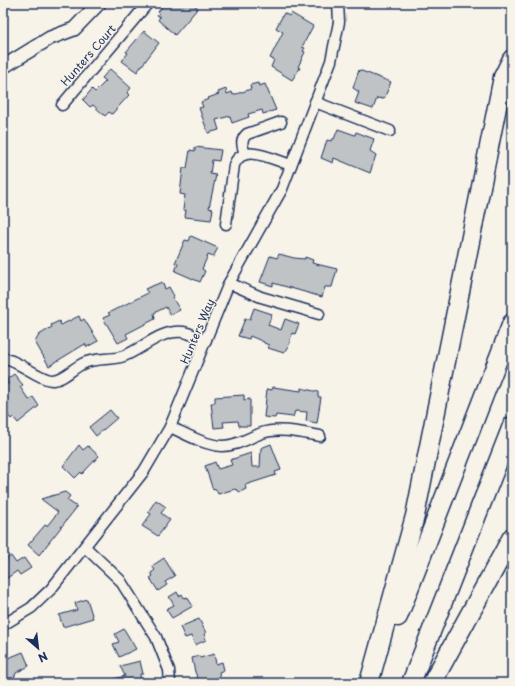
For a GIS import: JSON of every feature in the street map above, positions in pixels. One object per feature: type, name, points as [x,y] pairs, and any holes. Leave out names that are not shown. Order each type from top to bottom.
[{"type":"highway","points":[[369,683],[415,516],[503,77],[510,63],[512,47]]},
{"type":"highway","points":[[372,683],[512,323]]},
{"type":"highway","points":[[411,683],[512,426]]},
{"type":"highway","points":[[432,683],[512,537]]},
{"type":"street","points":[[3,67],[50,38],[74,28],[98,3]]},
{"type":"street","name":"Hunters Court","points":[[62,105],[148,3]]},
{"type":"street","name":"Hunters Way","points":[[3,625],[31,608],[51,589],[144,471],[170,427],[229,284],[282,189],[331,61],[339,22],[338,3]]},
{"type":"street","points":[[315,102],[390,131]]},
{"type":"street","points":[[245,154],[242,143],[243,138],[247,134],[280,122]]},
{"type":"street","points":[[226,224],[234,165],[237,159],[245,154],[253,153],[291,165]]},
{"type":"street","points":[[229,284],[261,297],[319,314]]},
{"type":"street","points":[[3,358],[24,366],[43,379],[51,380],[59,379],[82,364],[93,360],[124,356],[171,332],[183,332],[206,340]]},
{"type":"street","points":[[170,427],[208,443],[221,446],[241,443],[262,433],[272,431],[320,436]]},
{"type":"street","points":[[85,547],[120,580],[152,631],[169,670],[170,683]]},
{"type":"building","points":[[169,3],[191,3],[198,8],[175,35],[158,20],[160,17],[157,15],[164,4],[167,6]]},
{"type":"building","points":[[284,13],[289,16],[291,13],[313,26],[302,47],[305,48],[303,51],[305,52],[298,67],[300,68],[292,80],[271,67],[274,60],[270,58],[283,32],[276,28]]},
{"type":"building","points":[[144,31],[159,43],[137,72],[122,61],[128,53],[126,52]]},
{"type":"building","points":[[110,69],[131,88],[127,93],[129,95],[112,114],[109,112],[105,116],[93,105],[90,107],[83,100],[92,89],[95,92],[106,81],[102,78]]},
{"type":"building","points":[[359,70],[391,82],[384,99],[377,98],[373,109],[355,103],[359,92],[353,88]]},
{"type":"building","points":[[258,83],[259,86],[265,84],[276,110],[263,114],[262,110],[248,114],[249,117],[232,123],[230,116],[216,120],[219,130],[208,133],[199,108],[203,107],[201,102],[219,94],[218,92],[226,89],[227,94],[232,92],[233,95],[251,89],[250,85]]},
{"type":"building","points":[[338,129],[355,135],[356,132],[374,139],[370,151],[376,155],[370,173],[334,158],[333,163],[321,158],[327,140],[331,141],[334,139]]},
{"type":"building","points":[[195,147],[221,150],[219,161],[212,160],[210,174],[216,175],[209,208],[213,209],[211,220],[185,217],[186,210],[183,210],[185,195],[180,194],[183,168],[187,168],[190,150],[195,151]]},
{"type":"building","points":[[191,236],[218,248],[213,257],[208,255],[202,269],[205,271],[200,282],[175,271],[178,264],[175,263],[185,240],[189,241]]},
{"type":"building","points":[[279,254],[294,258],[305,259],[305,257],[313,260],[312,263],[337,269],[332,287],[325,287],[322,297],[273,283],[273,286],[260,282],[270,256],[277,258]]},
{"type":"building","points":[[162,282],[165,289],[169,287],[174,296],[172,297],[180,310],[170,315],[166,307],[154,313],[155,319],[126,334],[128,338],[118,343],[103,318],[110,315],[108,313],[148,293],[145,289]]},
{"type":"building","points":[[254,308],[272,314],[268,325],[281,330],[285,319],[299,324],[295,334],[292,333],[288,348],[284,353],[268,348],[269,345],[250,336],[249,339],[238,336],[245,319],[250,319]]},
{"type":"building","points":[[79,316],[81,321],[84,319],[98,341],[87,347],[85,344],[49,366],[35,342],[39,335],[52,327],[51,325],[59,321],[61,325]]},
{"type":"building","points":[[14,374],[23,385],[20,387],[29,400],[33,397],[39,406],[18,423],[13,417],[11,419],[3,410],[3,386],[9,383],[6,380]]},
{"type":"building","points":[[273,387],[301,391],[301,388],[318,392],[318,397],[321,397],[317,423],[306,421],[307,412],[295,411],[293,417],[276,415],[275,418],[264,417],[267,389],[272,390]]},
{"type":"building","points":[[244,395],[244,400],[250,399],[250,426],[239,426],[238,421],[223,422],[224,427],[214,428],[211,403],[215,403],[215,397]]},
{"type":"building","points":[[110,410],[117,418],[96,436],[89,427]]},
{"type":"building","points":[[271,444],[281,470],[275,472],[276,475],[245,485],[246,489],[240,492],[235,489],[218,494],[216,489],[213,490],[205,466],[215,462],[218,469],[232,465],[230,460],[251,453],[252,467],[260,467],[261,448]]},
{"type":"building","points":[[79,445],[83,450],[88,446],[99,456],[82,474],[81,472],[75,478],[63,466]]},
{"type":"building","points":[[65,492],[70,496],[67,500],[77,507],[39,555],[28,545],[45,525],[47,526],[58,512],[41,499]]},
{"type":"building","points":[[156,500],[166,507],[161,513],[170,520],[158,536],[142,526],[151,514],[148,512]]},
{"type":"building","points":[[11,556],[16,563],[24,558],[31,568],[20,575],[17,571],[3,581],[3,561]]},
{"type":"building","points":[[164,558],[175,576],[165,582],[167,585],[158,591],[150,578],[153,576],[151,573],[155,570],[152,566]]},
{"type":"building","points":[[177,592],[179,596],[182,594],[184,598],[187,597],[193,606],[172,618],[166,609],[174,605],[169,597]]},
{"type":"building","points":[[87,599],[93,618],[63,627],[59,615],[77,610],[75,603]]},
{"type":"building","points":[[199,619],[206,633],[204,634],[206,640],[195,645],[191,636],[185,638],[180,627]]},
{"type":"building","points":[[124,629],[136,649],[119,657],[113,644],[119,642],[115,634]]},
{"type":"building","points":[[23,652],[29,666],[16,673],[12,683],[3,682],[3,672],[6,659]]},
{"type":"building","points":[[214,654],[216,664],[222,662],[224,670],[219,672],[220,677],[200,683],[195,672],[192,658],[200,656],[200,658]]},
{"type":"building","points":[[140,661],[143,674],[140,674],[141,683],[111,683],[110,680],[125,676],[120,666]]}]
